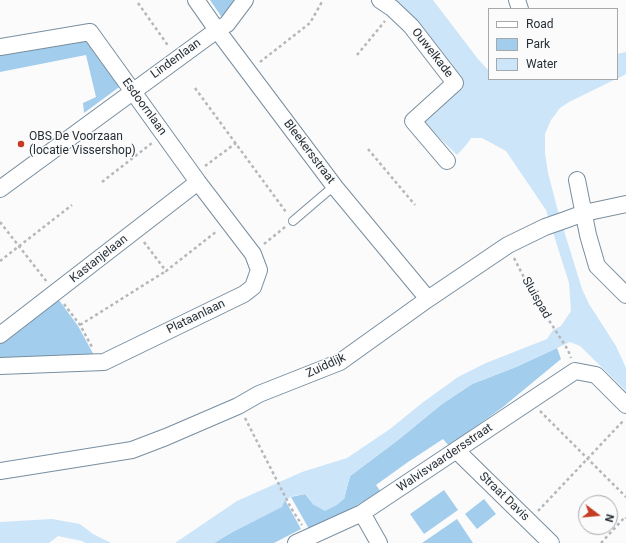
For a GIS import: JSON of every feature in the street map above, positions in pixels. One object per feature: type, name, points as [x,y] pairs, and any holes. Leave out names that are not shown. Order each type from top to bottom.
[{"type":"street","name":"Bleekersstraat","points":[[196,0],[334,186],[428,299]]},
{"type":"street","points":[[217,30],[227,24],[245,0]]},
{"type":"street","name":"Ouwelkade","points":[[380,0],[394,10],[411,26],[455,83],[413,121],[447,161]]},
{"type":"street","name":"Lindenlaan","points":[[0,189],[217,30]]},
{"type":"street","name":"Esdoornlaan","points":[[0,47],[90,32],[196,179],[253,254]]},
{"type":"street","name":"Kastanjelaan","points":[[0,336],[135,231],[196,179]]},
{"type":"street","points":[[577,180],[588,235],[597,266],[626,295]]},
{"type":"street","name":"Zuiddijk","points":[[0,471],[132,450],[166,437],[238,406],[259,394],[340,362],[428,299],[508,245],[545,227],[584,213],[626,204]]},
{"type":"street","name":"Plataanlaan","points":[[0,366],[104,362],[244,294],[253,287],[259,270],[253,254]]},
{"type":"street","name":"Walvisvaardersstraat","points":[[306,541],[362,513],[575,371],[596,375],[626,404]]},
{"type":"street","name":"Straat Davis","points":[[456,450],[551,543]]},
{"type":"street","points":[[362,513],[379,543]]},
{"type":"lane","points":[[293,220],[334,186]]},
{"type":"path","points":[[248,71],[310,23],[323,0]]},
{"type":"path","points":[[138,3],[177,59]]},
{"type":"path","points":[[357,55],[394,10]]},
{"type":"path","points":[[195,88],[293,220],[253,254]]},
{"type":"path","points":[[102,182],[164,134]]},
{"type":"path","points":[[196,179],[236,144]]},
{"type":"path","points":[[368,149],[415,205]]},
{"type":"path","points":[[0,261],[72,205]]},
{"type":"path","points":[[80,325],[166,271],[228,222]]},
{"type":"path","points":[[135,231],[166,271]]},
{"type":"path","name":"Sluispad","points":[[508,245],[534,298],[568,350]]},
{"type":"path","points":[[531,401],[626,498]]},
{"type":"path","points":[[238,406],[292,508]]},
{"type":"path","points":[[529,522],[626,419]]},
{"type":"path","points":[[601,543],[626,518]]},
{"type":"green space","points":[[210,0],[240,0],[225,22]]},
{"type":"green space","points":[[87,35],[122,85],[84,113],[83,103],[96,97],[86,55],[0,72],[0,51]]},
{"type":"green space","points":[[56,296],[78,326],[95,357],[0,360],[0,338]]},
{"type":"green space","points":[[557,348],[561,359],[503,407],[449,446],[443,439],[408,462],[376,485],[381,492],[332,519],[309,529],[291,497],[305,494],[314,505],[344,499],[350,476],[398,440],[442,404],[472,384],[516,367]]},
{"type":"green space","points":[[444,490],[458,510],[424,534],[410,514]]},
{"type":"green space","points":[[484,499],[496,514],[477,529],[465,514]]},
{"type":"green space","points":[[285,500],[301,529],[274,543],[214,543]]},
{"type":"green space","points":[[457,519],[473,543],[422,543]]},
{"type":"water","points":[[387,0],[433,0],[488,70],[488,80],[614,80],[560,108],[551,120],[545,134],[545,153],[548,173],[558,211],[582,289],[589,304],[616,346],[626,368],[626,391],[580,346],[570,342],[516,367],[472,384],[442,404],[398,440],[350,476],[344,499],[337,505],[325,511],[314,505],[305,494],[293,496],[285,500],[282,507],[214,543],[175,543],[237,501],[302,472],[347,458],[390,429],[422,403],[458,377],[486,363],[547,339],[553,330],[561,326],[571,311],[569,283],[546,210],[506,151],[482,138],[471,138],[457,155],[424,123],[460,86]]},
{"type":"water","points":[[626,52],[626,74],[618,78],[618,54]]},
{"type":"water","points":[[52,519],[80,524],[93,534],[111,543],[85,543],[58,536],[49,543],[0,543],[0,522]]},
{"type":"place","name":"OBS De Voorzaan (locatie Vissershop)","points":[[21,144]]}]
